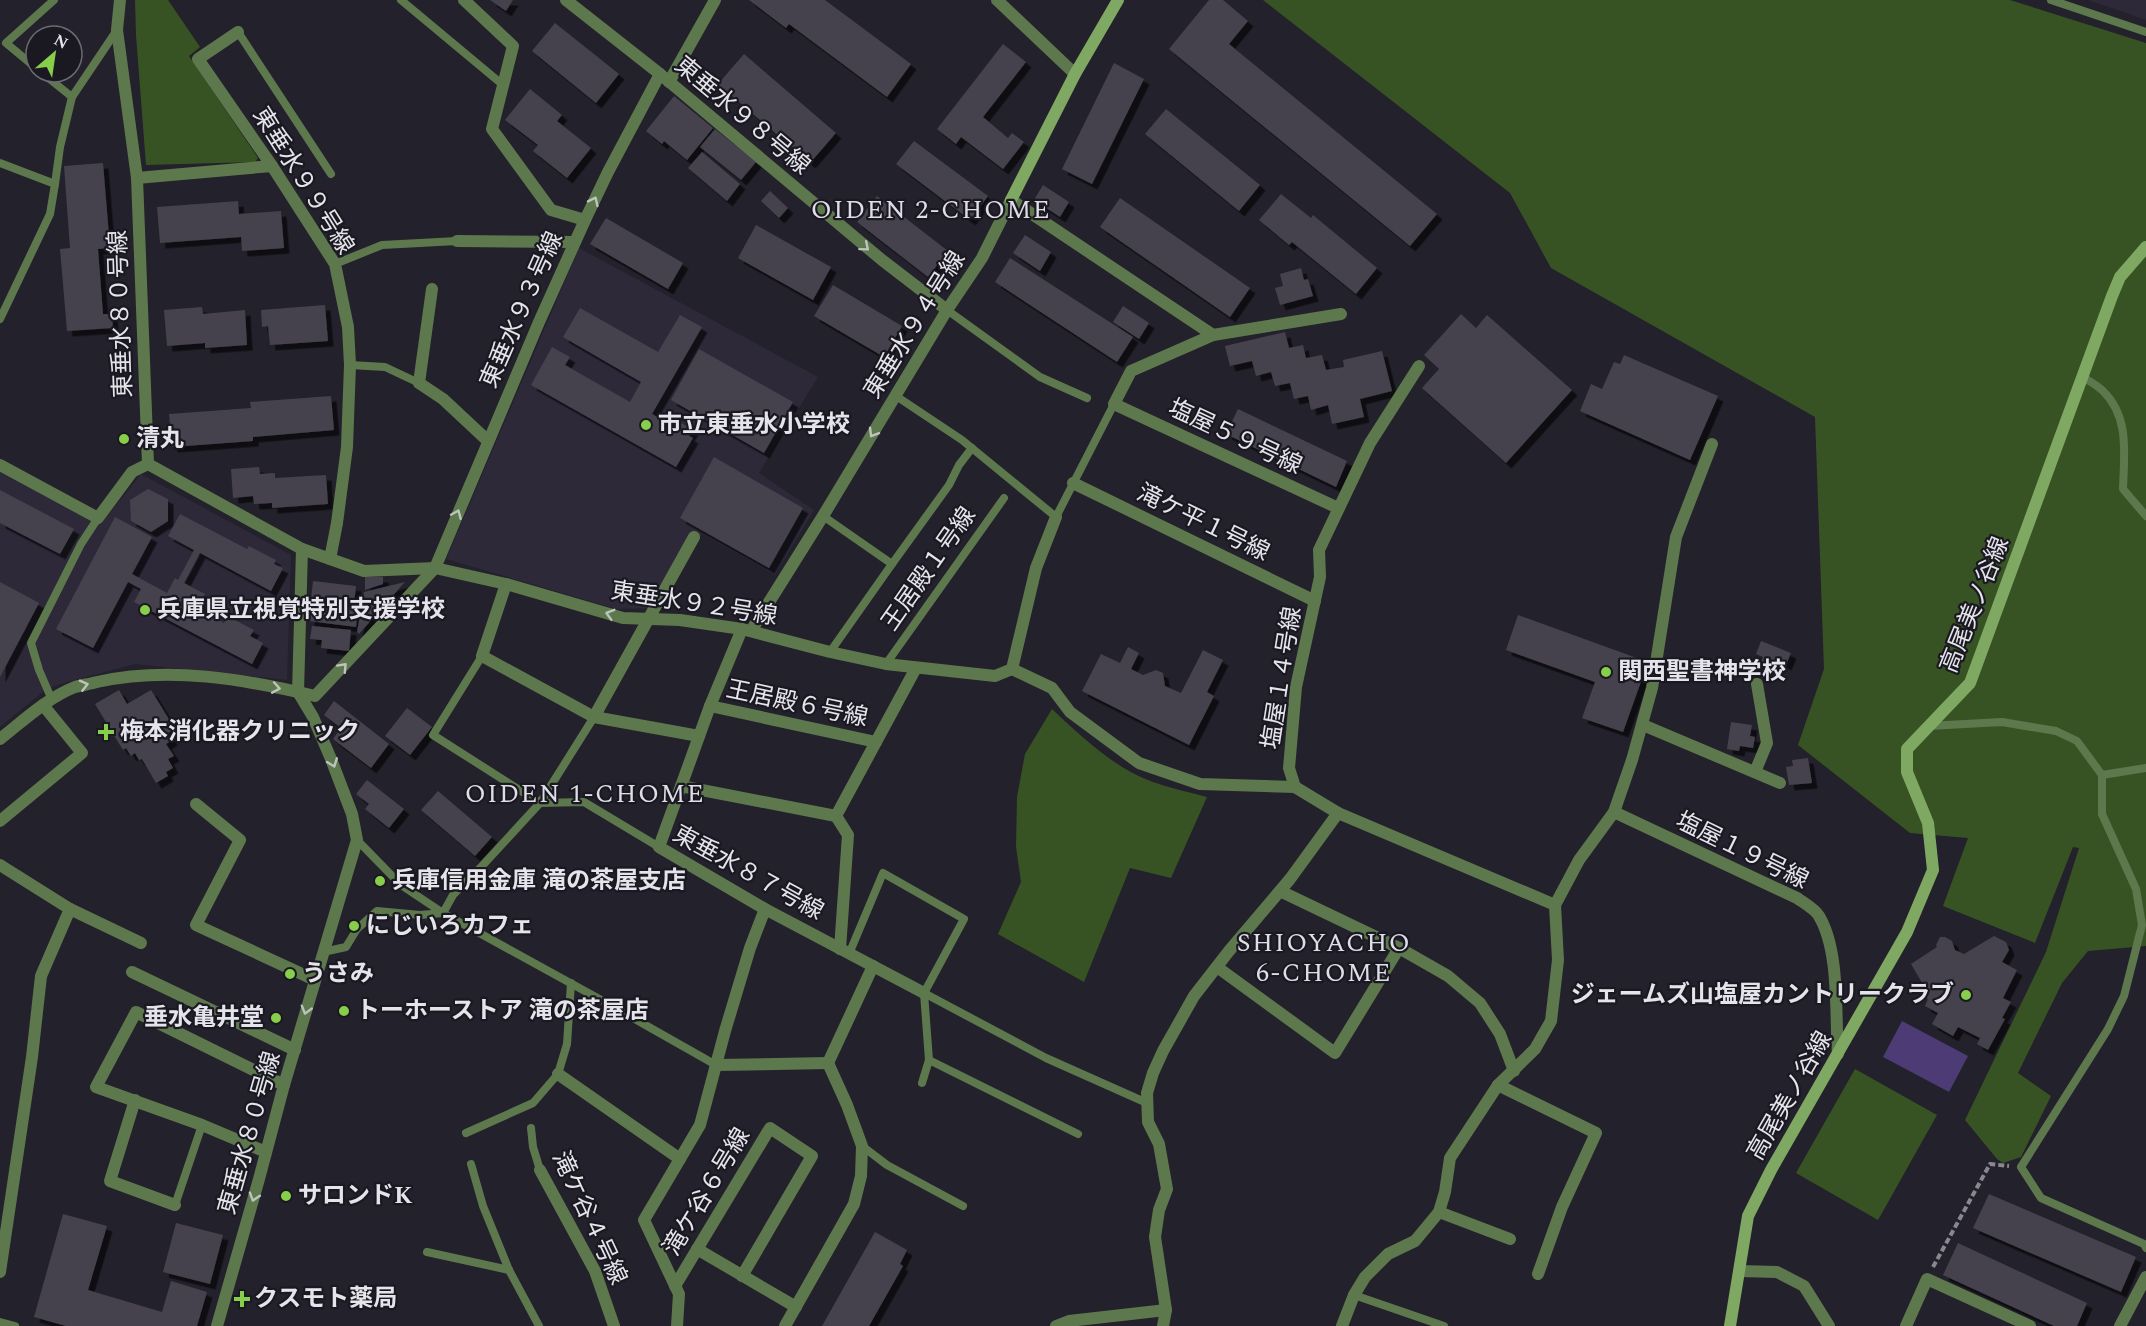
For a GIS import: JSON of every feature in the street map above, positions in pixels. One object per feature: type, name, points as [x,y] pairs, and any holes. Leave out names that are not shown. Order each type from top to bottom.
[{"type":"street","name":"東垂水８０号線","points":[[120,0],[117,30],[137,178],[148,464]]},
{"type":"street","points":[[464,0],[513,46],[492,129],[551,210],[585,220]]},
{"type":"street","name":"東垂水９８号線","points":[[566,0],[664,78],[882,260],[947,310]]},
{"type":"street","name":"東垂水９３号線","points":[[435,568],[488,441],[608,172],[664,78],[715,0]]},
{"type":"street","points":[[997,0],[1075,74]]},
{"type":"street","name":"東垂水９４号線","points":[[658,847],[710,706],[746,630],[823,516],[947,310],[982,258],[1075,74],[1118,0]]},
{"type":"street","name":"東垂水９９号線","points":[[238,32],[198,59],[272,166],[335,264],[348,327],[350,365],[347,447],[338,524],[330,559]]},
{"type":"street","points":[[137,178],[272,166]]},
{"type":"street","points":[[1011,200],[1213,335]]},
{"type":"street","points":[[457,241],[575,242]]},
{"type":"street","name":"高尾美ノ谷線","points":[[1730,1326],[1748,1216],[1771,1170],[1907,932],[1933,870],[1928,823],[1907,772],[1907,749],[1970,683],[2120,278],[2146,247]]},
{"type":"street","points":[[432,289],[419,383],[443,399],[488,441]]},
{"type":"street","points":[[1114,404],[1131,371],[1213,335],[1341,314]]},
{"type":"street","name":"塩屋１４号線","points":[[1295,787],[1289,768],[1296,687],[1320,577],[1319,549],[1370,443],[1419,366]]},
{"type":"street","name":"塩屋５９号線","points":[[1114,404],[1338,508]]},
{"type":"street","points":[[1342,1326],[1354,1295],[1365,1277],[1388,1254],[1415,1241],[1439,1212],[1445,1192],[1450,1158],[1498,1085],[1535,1049],[1551,1020],[1558,960],[1555,905],[1579,860],[1614,812],[1643,725],[1652,688],[1676,537],[1712,444]]},
{"type":"street","points":[[0,465],[98,518],[132,471],[148,464],[302,549],[298,692]]},
{"type":"street","name":"滝ケ平１号線","points":[[1073,483],[1315,602]]},
{"type":"street","points":[[1056,517],[1036,568],[1012,669],[1052,688],[1070,712],[1138,763],[1200,784],[1295,787],[1338,813],[1555,905]]},
{"type":"street","points":[[594,717],[694,537]]},
{"type":"street","name":"東垂水９２号線","points":[[302,549],[364,570],[435,568],[506,584],[623,618],[680,620],[746,630],[830,652],[886,663],[995,676],[1012,669]]},
{"type":"street","points":[[0,739],[47,702],[75,687],[125,676],[176,674],[315,696],[435,568]]},
{"type":"street","points":[[506,584],[482,656],[594,717],[699,736]]},
{"type":"street","points":[[836,816],[916,668]]},
{"type":"street","points":[[1755,772],[1767,743],[1757,684]]},
{"type":"street","name":"東垂水８０号線","points":[[217,1326],[284,1085],[357,840],[352,814],[331,759],[313,717],[298,692]]},
{"type":"street","points":[[0,821],[82,753],[47,702]]},
{"type":"street","name":"王居殿６号線","points":[[710,706],[876,742]]},
{"type":"street","points":[[1643,725],[1780,783]]},
{"type":"street","points":[[681,786],[836,816],[848,835],[845,951]]},
{"type":"street","points":[[196,804],[240,840],[196,925],[315,980]]},
{"type":"street","name":"塩屋１９号線","points":[[1614,812],[1797,898],[1818,914],[1831,949],[1838,1054]]},
{"type":"street","points":[[1163,1326],[1166,1310],[1155,1237],[1159,1210],[1167,1189],[1159,1144],[1148,1122],[1147,1093],[1153,1074],[1163,1051],[1194,996],[1280,891],[1338,813]]},
{"type":"street","name":"東垂水８７号線","points":[[658,847],[765,909],[924,993]]},
{"type":"street","points":[[0,865],[70,909],[141,943]]},
{"type":"street","points":[[1280,891],[1399,948],[1448,976],[1480,1003],[1500,1034],[1514,1071]]},
{"type":"street","points":[[0,1272],[32,1057],[41,975],[70,909]]},
{"type":"street","points":[[676,1326],[679,1294],[644,1220],[700,1125],[750,948],[765,909]]},
{"type":"street","points":[[1217,967],[1335,1053],[1399,948]]},
{"type":"street","points":[[785,1326],[854,1204],[861,1176],[862,1146],[828,1063],[873,966]]},
{"type":"street","points":[[132,972],[295,1050]]},
{"type":"street","points":[[266,1152],[202,1125],[96,1087],[136,1012],[284,1085]]},
{"type":"street","points":[[716,1065],[828,1063]]},
{"type":"street","points":[[558,1074],[680,1159]]},
{"type":"street","points":[[1498,1085],[1596,1133],[1562,1207],[1538,1274]]},
{"type":"street","points":[[135,1100],[110,1181],[176,1205]]},
{"type":"street","name":"滝ケ谷６号線","points":[[675,1286],[770,1128],[812,1156],[742,1276]]},
{"type":"street","name":"滝ケ谷４号線","points":[[540,1170],[595,1271],[614,1326]]},
{"type":"street","points":[[1439,1212],[1510,1239]]},
{"type":"street","points":[[697,1249],[796,1307]]},
{"type":"street","points":[[1740,1271],[1777,1272],[1804,1286],[1829,1326]]},
{"type":"street","points":[[2120,1326],[2146,1278]]},
{"type":"street","points":[[1906,1326],[1927,1279],[2030,1326]]},
{"type":"street","points":[[1056,1326],[1069,1321],[1166,1310]]},
{"type":"lane","points":[[24,58],[3,41],[54,0]]},
{"type":"lane","points":[[400,0],[503,85]]},
{"type":"lane","points":[[2050,0],[2146,32]]},
{"type":"lane","points":[[0,319],[50,214],[60,147],[72,97],[117,30]]},
{"type":"lane","points":[[238,32],[331,174]]},
{"type":"lane","points":[[56,84],[72,97]]},
{"type":"lane","points":[[0,163],[54,184]]},
{"type":"lane","points":[[335,264],[382,245],[457,241]]},
{"type":"lane","points":[[947,310],[1040,377],[1087,398]]},
{"type":"lane","points":[[350,365],[386,367],[419,383]]},
{"type":"lane","points":[[2083,377],[2103,391],[2121,419],[2125,444],[2123,489],[2146,516]]},
{"type":"lane","points":[[896,396],[972,448],[1056,517],[1114,404]]},
{"type":"lane","points":[[830,652],[949,485],[958,465],[972,448]]},
{"type":"lane","name":"王居殿１号線","points":[[886,663],[1004,498]]},
{"type":"lane","points":[[823,516],[892,564]]},
{"type":"lane","points":[[47,702],[31,643],[81,544],[98,518]]},
{"type":"lane","points":[[482,656],[433,735],[540,802]]},
{"type":"lane","points":[[443,913],[453,894],[482,866],[540,802],[594,717]]},
{"type":"lane","points":[[1927,727],[2002,722],[2056,731],[2077,741],[2102,775],[2102,814],[2136,889],[2142,925],[2124,996],[2108,1029],[2021,1167],[2041,1198],[2144,1244],[2146,1248]]},
{"type":"lane","points":[[2102,775],[2146,768]]},
{"type":"lane","name":"東垂水８７号線","points":[[540,802],[584,802],[658,847]]},
{"type":"lane","points":[[357,840],[401,885],[443,913],[716,1065]]},
{"type":"lane","points":[[845,951],[883,873],[964,919],[924,993],[929,1060],[922,1083]]},
{"type":"lane","points":[[324,952],[346,947],[357,929],[377,911],[420,915],[443,913]]},
{"type":"lane","points":[[466,1133],[532,1102],[558,1074],[567,1044],[571,983]]},
{"type":"lane","points":[[924,993],[1046,1058],[1147,1103]]},
{"type":"lane","points":[[929,1060],[1078,1134]]},
{"type":"lane","points":[[176,1205],[202,1125]]},
{"type":"lane","name":"滝ケ谷４号線","points":[[531,1128],[533,1147],[540,1170]]},
{"type":"lane","points":[[862,1146],[887,1165],[963,1206]]},
{"type":"lane","points":[[471,1164],[483,1206],[509,1270],[539,1326]]},
{"type":"lane","points":[[427,1252],[509,1270]]},
{"type":"lane","points":[[1354,1295],[1444,1326]]},
{"type":"lane","points":[[0,1322],[15,1326]]},
{"type":"path","points":[[1927,1279],[1990,1164],[2021,1167]]},
{"type":"shaded area","points":[[2088,0],[2146,0],[2146,20]]},
{"type":"shaded area","name":"市立東垂水小学校","points":[[579,248],[818,377],[759,473],[814,510],[775,575],[702,534],[659,608],[617,609],[446,559]]},
{"type":"shaded area","name":"兵庫県立視覚特別支援学校","points":[[0,471],[101,524],[141,474],[291,555],[287,680],[135,664],[60,684],[44,691],[0,727]]},
{"type":"shaded area","points":[[1902,1021],[1968,1056],[1949,1092],[1883,1057]]},
{"type":"green space","points":[[135,0],[168,0],[200,47],[189,56],[258,158],[255,162],[146,165]]},
{"type":"green space","points":[[1263,0],[2010,0],[2146,43],[2146,946],[2088,951],[2062,983],[2018,1073],[2051,1096],[2021,1157],[2003,1163],[1997,1159],[1965,1120],[2046,952],[2079,848],[2073,847],[2035,943],[1943,906],[1968,838],[1910,833],[1798,745],[1824,669],[1815,417],[1551,268],[1510,193]]},
{"type":"green space","points":[[1052,709],[1099,751],[1125,769],[1153,782],[1207,797],[1171,878],[1130,868],[1084,982],[998,934],[1021,882],[1016,847],[1017,797],[1025,754]]},
{"type":"green space","points":[[1855,1069],[1937,1115],[1878,1220],[1796,1173]]},
{"type":"building","points":[[490,0],[513,0],[506,11]]},
{"type":"building","points":[[749,0],[825,0],[911,64],[887,97],[789,24],[786,28]]},
{"type":"building","points":[[1209,0],[1223,0],[1248,21],[1229,44],[1437,214],[1410,246],[1169,49]]},
{"type":"building","points":[[555,23],[619,74],[596,103],[532,51]]},
{"type":"building","points":[[1003,44],[1026,62],[983,117],[1008,138],[1012,133],[1024,142],[1003,169],[961,137],[956,144],[937,129]]},
{"type":"building","points":[[744,54],[836,133],[810,163],[718,84]]},
{"type":"building","points":[[1114,63],[1144,79],[1092,184],[1062,169]]},
{"type":"building","points":[[530,89],[562,115],[557,121],[591,148],[567,178],[533,151],[538,145],[505,120]]},
{"type":"building","points":[[674,96],[713,128],[687,160],[664,141],[662,144],[646,131]]},
{"type":"building","points":[[1166,109],[1260,185],[1239,211],[1145,134]]},
{"type":"building","points":[[715,129],[756,162],[741,180],[700,147]]},
{"type":"building","points":[[914,141],[988,196],[970,220],[896,164]]},
{"type":"building","points":[[702,152],[740,184],[727,201],[688,168]]},
{"type":"building","points":[[103,163],[110,248],[98,249],[103,314],[112,314],[113,328],[67,331],[60,249],[70,248],[64,166]]},
{"type":"building","points":[[1043,185],[1069,202],[1060,217],[1034,200]]},
{"type":"building","points":[[770,191],[788,208],[779,218],[761,201]]},
{"type":"building","points":[[1281,194],[1311,218],[1313,215],[1377,268],[1356,294],[1292,242],[1289,245],[1259,220]]},
{"type":"building","points":[[877,196],[948,251],[928,277],[857,222]]},
{"type":"building","points":[[1120,198],[1250,288],[1230,317],[1100,227]]},
{"type":"building","points":[[238,201],[239,214],[281,211],[284,248],[242,251],[241,237],[160,243],[157,207]]},
{"type":"building","points":[[606,218],[683,263],[668,289],[590,244]]},
{"type":"building","points":[[756,225],[831,267],[813,300],[738,258]]},
{"type":"building","points":[[1025,235],[1051,252],[1040,271],[1013,253]]},
{"type":"building","points":[[1010,258],[1133,337],[1117,362],[995,282]]},
{"type":"building","points":[[1301,268],[1304,280],[1308,279],[1313,296],[1280,305],[1275,288],[1283,286],[1280,274]]},
{"type":"building","points":[[833,285],[902,326],[884,357],[814,316]]},
{"type":"building","points":[[325,305],[328,341],[270,345],[268,326],[262,327],[261,310]]},
{"type":"building","points":[[1123,306],[1149,323],[1139,339],[1113,322]]},
{"type":"building","points":[[202,307],[203,314],[245,310],[247,345],[205,348],[205,343],[167,346],[164,310]]},
{"type":"building","points":[[580,308],[658,352],[680,315],[702,327],[652,414],[673,426],[676,420],[693,430],[689,436],[693,438],[676,467],[531,385],[552,347],[570,357],[565,365],[630,402],[641,382],[563,337]]},
{"type":"building","points":[[1461,314],[1476,328],[1487,315],[1572,390],[1506,463],[1422,388],[1439,369],[1424,355]]},
{"type":"building","points":[[1285,332],[1289,348],[1303,345],[1306,358],[1322,355],[1326,370],[1344,367],[1343,360],[1382,351],[1392,391],[1360,399],[1364,417],[1332,424],[1328,405],[1311,410],[1308,396],[1294,399],[1290,383],[1275,386],[1271,372],[1256,376],[1252,361],[1230,366],[1225,346]]},
{"type":"building","points":[[699,349],[793,402],[764,453],[671,400]]},
{"type":"building","points":[[1624,355],[1718,396],[1690,460],[1580,411],[1591,384],[1602,389],[1614,362],[1620,364]]},
{"type":"building","points":[[331,396],[334,430],[253,437],[253,441],[172,447],[169,414],[251,408],[250,402]]},
{"type":"building","points":[[1238,409],[1347,461],[1336,487],[1226,434]]},
{"type":"building","points":[[714,457],[803,508],[769,568],[680,518]]},
{"type":"building","points":[[259,467],[260,474],[275,473],[275,478],[326,475],[328,504],[272,508],[272,503],[254,504],[253,496],[233,498],[231,469]]},
{"type":"building","points":[[148,489],[168,499],[168,521],[151,532],[131,521],[130,500]]},
{"type":"building","points":[[0,490],[74,529],[60,554],[0,523]]},
{"type":"building","points":[[180,514],[247,549],[249,546],[276,560],[274,564],[283,568],[271,591],[200,553],[184,583],[205,594],[197,609],[224,623],[227,616],[254,630],[250,636],[263,643],[252,664],[134,602],[141,589],[128,582],[93,648],[56,629],[115,517],[152,537],[132,574],[167,593],[175,578],[178,580],[194,550],[168,536]]},
{"type":"building","points":[[365,577],[383,577],[383,584],[365,590]]},
{"type":"building","points":[[313,581],[356,586],[354,605],[311,600]]},
{"type":"building","points":[[0,582],[39,603],[0,677]]},
{"type":"building","points":[[405,582],[359,634],[357,632],[364,592]]},
{"type":"building","points":[[311,602],[358,607],[356,627],[309,621]]},
{"type":"building","name":"関西聖書神学校","points":[[1518,615],[1648,662],[1623,732],[1582,718],[1595,682],[1506,650]]},
{"type":"building","points":[[312,626],[351,630],[349,651],[321,648],[322,640],[310,639]]},
{"type":"building","points":[[1761,641],[1791,653],[1786,665],[1776,661],[1774,667],[1761,662],[1763,657],[1756,654]]},
{"type":"building","points":[[1128,647],[1139,653],[1131,669],[1143,675],[1156,670],[1163,673],[1165,686],[1181,693],[1203,650],[1223,660],[1207,692],[1214,696],[1189,745],[1082,691],[1101,654],[1120,663]]},
{"type":"building","points":[[119,690],[127,704],[151,690],[175,729],[168,733],[172,740],[166,744],[174,756],[168,759],[173,768],[166,772],[168,776],[156,783],[142,759],[139,760],[135,753],[131,756],[126,748],[123,750],[95,704]]},
{"type":"building","points":[[334,701],[389,744],[371,768],[333,739],[341,728],[324,715]]},
{"type":"building","points":[[407,708],[432,727],[410,755],[385,736]]},
{"type":"building","points":[[1731,722],[1752,725],[1750,736],[1755,737],[1753,748],[1740,746],[1739,751],[1727,749]]},
{"type":"building","points":[[1808,758],[1812,783],[1789,785],[1786,767],[1793,766],[1792,760]]},
{"type":"building","points":[[367,780],[404,809],[389,828],[365,809],[369,804],[356,794]]},
{"type":"building","points":[[438,791],[492,837],[475,856],[421,810]]},
{"type":"building","name":"ジェームズ山塩屋カントリークラブ","points":[[1994,936],[2006,942],[2009,950],[2002,962],[2017,970],[2003,998],[2011,1002],[2002,1018],[2005,1019],[1988,1050],[1977,1044],[1980,1038],[1958,1027],[1953,1036],[1932,1024],[1938,1013],[1925,1006],[1928,993],[1911,964],[1937,947],[1940,937],[1952,941],[1955,950],[1964,954]]},
{"type":"building","points":[[1989,1194],[2136,1257],[2121,1292],[1973,1228]]},
{"type":"building","points":[[63,1214],[107,1226],[88,1290],[162,1312],[171,1281],[207,1292],[197,1326],[66,1326],[34,1317]]},
{"type":"building","points":[[176,1223],[223,1235],[210,1284],[163,1272]]},
{"type":"building","points":[[875,1232],[907,1250],[900,1264],[903,1266],[869,1326],[822,1326]]},
{"type":"building","points":[[1958,1243],[2087,1303],[2077,1326],[2054,1326],[1943,1275]]},
{"type":"place","name":"市立東垂水小学校","points":[[646,425]]},
{"type":"place","name":"清丸","points":[[124,439]]},
{"type":"place","name":"兵庫県立視覚特別支援学校","points":[[145,610]]},
{"type":"place","name":"関西聖書神学校","points":[[1606,672]]},
{"type":"place","name":"梅本消化器クリニック","points":[[106,732]]},
{"type":"place","name":"兵庫信用金庫 滝の茶屋支店","points":[[380,881]]},
{"type":"place","name":"にじいろカフェ","points":[[354,926]]},
{"type":"place","name":"うさみ","points":[[290,974]]},
{"type":"place","name":"ジェームズ山塩屋カントリークラブ","points":[[1966,995]]},
{"type":"place","name":"トーホーストア 滝の茶屋店","points":[[344,1011]]},
{"type":"place","name":"垂水亀井堂","points":[[276,1018]]},
{"type":"place","name":"サロンドK","points":[[286,1196]]},
{"type":"place","name":"クスモト薬局","points":[[242,1299]]},
{"type":"district","name":"OIDEN 2-CHOME","points":[[931,210]]},
{"type":"district","name":"OIDEN 1-CHOME","points":[[585,794]]},
{"type":"district","name":"SHIOYACHO 6-CHOME","points":[[1324,958]]}]
